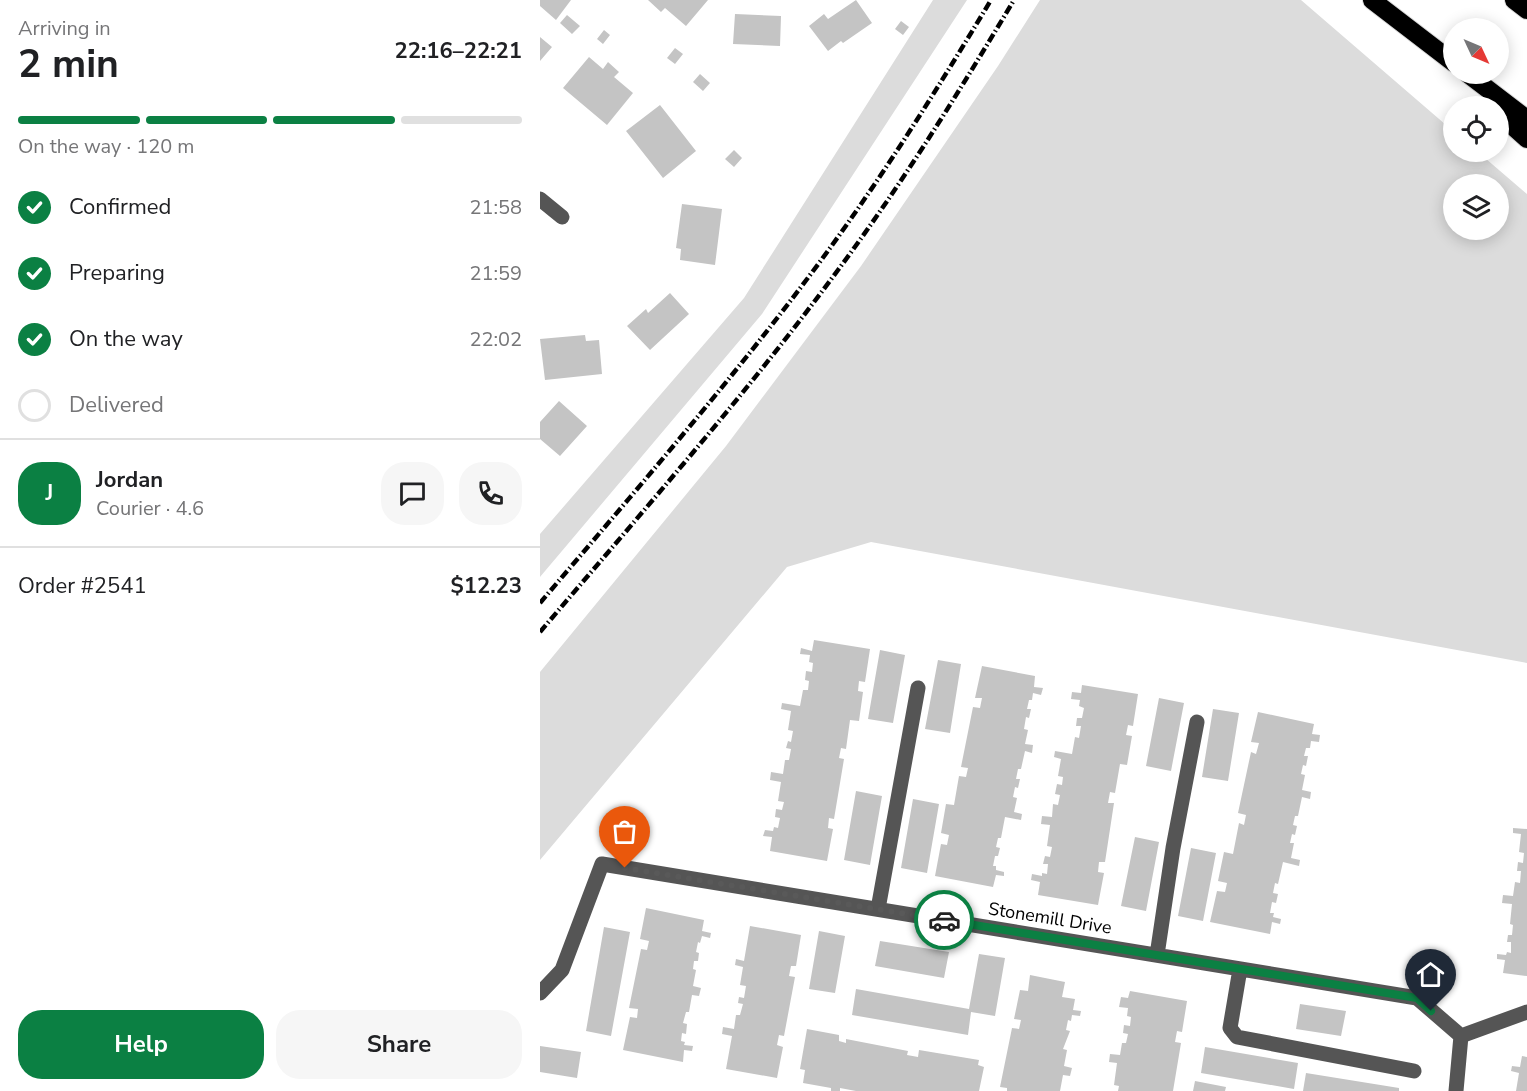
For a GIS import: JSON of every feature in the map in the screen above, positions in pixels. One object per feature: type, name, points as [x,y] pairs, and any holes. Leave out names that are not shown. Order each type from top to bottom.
[{"type":"highway","points":[[1514,0],[1527,10]]},
{"type":"highway","points":[[1378,4],[1443,54]]},
{"type":"highway","points":[[1378,4],[1443,63]]},
{"type":"highway","points":[[1466,84],[1480,96]]},
{"type":"highway","points":[[1481,84],[1527,119]]},
{"type":"highway","points":[[1509,123],[1527,139]]},
{"type":"street","points":[[540,199],[562,217]]},
{"type":"street","points":[[878,909],[918,688]]},
{"type":"street","points":[[1157,955],[1173,848],[1197,722]]},
{"type":"street","name":"Stonemill Drive","points":[[540,993],[562,970],[602,864],[1417,998],[1461,1036]]},
{"type":"street","points":[[1240,969],[1230,1028],[1237,1037],[1414,1071]]},
{"type":"street","points":[[1456,1091],[1461,1036],[1527,1012]]},
{"type":"shaded area","points":[[933,0],[967,0],[762,314],[540,577],[540,534],[744,298]]},
{"type":"shaded area","points":[[1040,0],[1301,0],[1443,122],[1443,162],[1490,162],[1504,174],[1443,174],[1443,240],[1509,240],[1509,179],[1527,194],[1527,663],[871,542],[787,567],[540,860],[540,672],[726,446],[861,266],[998,66]]},
{"type":"building","points":[[540,0],[571,0],[556,20],[540,6]]},
{"type":"building","points":[[648,0],[708,0],[686,26],[665,8],[661,12]]},
{"type":"building","points":[[856,0],[872,23],[828,51],[809,26],[824,14],[828,19]]},
{"type":"building","points":[[735,14],[781,16],[780,46],[733,44]]},
{"type":"building","points":[[567,15],[580,26],[572,34],[560,23]]},
{"type":"building","points":[[901,21],[909,27],[903,35],[895,29]]},
{"type":"building","points":[[604,30],[610,35],[603,44],[597,39]]},
{"type":"building","points":[[540,37],[552,47],[540,61]]},
{"type":"building","points":[[675,48],[683,54],[675,64],[667,58]]},
{"type":"building","points":[[589,57],[603,69],[608,62],[619,72],[614,77],[633,93],[607,125],[563,88]]},
{"type":"building","points":[[700,74],[710,83],[703,91],[693,82]]},
{"type":"building","points":[[660,105],[696,151],[663,178],[626,131]]},
{"type":"building","points":[[734,150],[742,158],[734,167],[725,159]]},
{"type":"building","points":[[682,204],[722,209],[715,265],[680,260],[681,249],[676,248]]},
{"type":"building","points":[[670,293],[689,314],[650,350],[627,326],[646,309],[648,313]]},
{"type":"building","points":[[585,335],[586,341],[599,340],[602,374],[545,380],[540,339]]},
{"type":"building","points":[[559,401],[587,426],[560,456],[540,439],[540,422]]},
{"type":"building","points":[[814,640],[870,649],[865,682],[859,681],[858,691],[863,692],[859,721],[850,720],[846,749],[841,748],[839,758],[844,759],[834,819],[829,818],[828,828],[833,829],[827,861],[770,851],[772,837],[763,836],[765,830],[773,831],[774,827],[778,828],[780,818],[775,817],[776,809],[782,810],[784,802],[778,801],[781,782],[770,780],[771,772],[783,774],[785,760],[789,760],[791,749],[786,748],[788,741],[791,742],[793,731],[788,730],[791,711],[781,709],[782,703],[800,706],[803,690],[808,690],[809,681],[805,680],[806,671],[812,672],[813,663],[809,662],[810,655],[800,654],[801,648],[812,651]]},
{"type":"building","points":[[880,650],[905,655],[893,723],[868,719]]},
{"type":"building","points":[[938,660],[961,664],[950,733],[925,729]]},
{"type":"building","points":[[982,666],[1035,676],[1034,687],[1043,688],[1041,695],[1033,693],[1027,709],[1031,709],[1029,718],[1026,717],[1024,729],[1028,730],[1025,744],[1033,745],[1032,753],[1025,751],[1016,779],[1020,779],[1018,788],[1015,787],[1013,797],[1017,798],[1014,812],[1022,814],[1021,820],[1005,817],[1001,838],[998,838],[996,847],[1000,848],[993,866],[996,866],[996,870],[1004,872],[1004,876],[996,875],[993,887],[935,876],[941,844],[947,845],[949,835],[941,833],[946,804],[954,805],[959,776],[966,777],[968,768],[961,767],[973,707],[980,708],[982,698],[975,698]]},
{"type":"building","points":[[1082,685],[1138,694],[1133,726],[1128,725],[1126,735],[1132,736],[1127,765],[1120,764],[1115,793],[1110,792],[1108,803],[1114,803],[1105,862],[1099,862],[1098,872],[1104,873],[1098,905],[1038,895],[1040,882],[1031,880],[1032,874],[1042,876],[1042,873],[1047,874],[1048,864],[1043,864],[1045,856],[1050,857],[1052,847],[1047,846],[1050,825],[1041,824],[1042,816],[1052,817],[1053,804],[1058,805],[1060,795],[1055,794],[1057,784],[1062,785],[1063,777],[1058,776],[1061,759],[1054,757],[1055,751],[1072,754],[1075,737],[1079,738],[1081,726],[1076,726],[1077,718],[1082,718],[1084,708],[1079,706],[1080,700],[1071,699],[1072,692],[1081,693]]},
{"type":"building","points":[[1159,698],[1184,703],[1171,771],[1146,766]]},
{"type":"building","points":[[1213,709],[1239,713],[1228,781],[1202,777]]},
{"type":"building","points":[[1258,712],[1314,724],[1312,734],[1320,735],[1319,742],[1311,741],[1310,748],[1306,748],[1304,756],[1308,756],[1301,774],[1305,775],[1302,790],[1311,792],[1310,799],[1302,797],[1298,816],[1295,816],[1293,825],[1297,826],[1295,835],[1292,834],[1290,843],[1294,843],[1291,858],[1300,860],[1299,866],[1283,862],[1278,884],[1275,883],[1273,893],[1278,894],[1276,903],[1272,902],[1270,913],[1274,913],[1273,917],[1281,919],[1280,924],[1272,922],[1270,934],[1210,922],[1217,891],[1225,892],[1227,883],[1218,881],[1224,852],[1233,854],[1239,823],[1244,825],[1246,815],[1238,813],[1251,752],[1256,754],[1259,743],[1251,742]]},
{"type":"building","points":[[856,791],[882,796],[870,865],[844,860]]},
{"type":"building","points":[[913,799],[939,804],[927,873],[901,868]]},
{"type":"building","points":[[1513,828],[1527,829],[1527,976],[1503,973],[1505,960],[1497,959],[1497,954],[1511,953],[1511,942],[1507,942],[1508,935],[1512,935],[1513,925],[1510,924],[1512,904],[1502,903],[1503,895],[1513,896],[1515,882],[1520,883],[1521,871],[1517,871],[1518,862],[1523,863],[1524,853],[1519,852],[1521,834],[1513,833]]},
{"type":"building","points":[[1135,837],[1159,842],[1146,911],[1121,906]]},
{"type":"building","points":[[1191,848],[1216,853],[1203,921],[1178,916]]},
{"type":"building","points":[[646,908],[704,920],[702,931],[711,933],[710,938],[702,936],[700,943],[698,942],[696,952],[699,953],[698,961],[694,961],[693,969],[696,970],[693,986],[701,988],[699,996],[692,995],[689,1012],[686,1012],[683,1023],[687,1024],[686,1034],[682,1033],[681,1041],[685,1042],[684,1045],[693,1046],[692,1051],[684,1050],[683,1062],[623,1050],[630,1017],[637,1018],[638,1009],[629,1008],[641,949],[647,950],[649,941],[640,939]]},
{"type":"building","points":[[750,926],[801,935],[796,966],[791,966],[789,976],[795,977],[784,1036],[779,1035],[777,1045],[783,1047],[777,1078],[726,1069],[732,1036],[722,1034],[723,1027],[734,1029],[736,1015],[740,1015],[743,1004],[738,1003],[739,997],[744,998],[746,986],[740,985],[743,967],[735,965],[736,959],[744,961]]},
{"type":"building","points":[[604,927],[630,932],[611,1036],[586,1031]]},
{"type":"building","points":[[819,931],[845,936],[835,993],[809,989]]},
{"type":"building","points":[[880,941],[949,952],[944,978],[875,966]]},
{"type":"building","points":[[979,954],[1005,958],[995,1016],[971,1012],[968,1035],[852,1015],[856,989],[969,1009]]},
{"type":"building","points":[[1030,975],[1065,982],[1062,997],[1075,999],[1073,1010],[1081,1011],[1080,1016],[1072,1015],[1071,1021],[1068,1020],[1066,1030],[1070,1031],[1063,1049],[1067,1050],[1064,1066],[1072,1068],[1070,1076],[1063,1075],[1060,1091],[1007,1091],[1007,1088],[1000,1087],[1012,1028],[1019,1029],[1021,1020],[1014,1019],[1020,990],[1028,991]]},
{"type":"building","points":[[1130,991],[1187,1001],[1182,1032],[1177,1031],[1175,1042],[1181,1043],[1173,1091],[1118,1091],[1119,1086],[1114,1085],[1117,1063],[1109,1062],[1110,1054],[1120,1055],[1122,1043],[1126,1043],[1128,1034],[1123,1033],[1124,1025],[1130,1026],[1131,1017],[1127,1016],[1128,1008],[1119,1007],[1121,997],[1128,998]]},
{"type":"building","points":[[1300,1004],[1346,1011],[1341,1036],[1296,1029]]},
{"type":"building","points":[[807,1029],[839,1035],[839,1041],[846,1043],[846,1039],[908,1051],[907,1055],[918,1057],[919,1050],[979,1060],[978,1065],[984,1067],[979,1091],[856,1091],[840,1088],[840,1091],[831,1091],[831,1088],[803,1083],[805,1070],[800,1069]]},
{"type":"building","points":[[540,1046],[581,1052],[577,1078],[540,1072]]},
{"type":"building","points":[[1205,1047],[1298,1063],[1294,1089],[1201,1073]]},
{"type":"building","points":[[1522,1056],[1527,1057],[1527,1091],[1516,1091],[1519,1073],[1511,1071],[1512,1066],[1520,1067]]},
{"type":"building","points":[[1306,1073],[1399,1088],[1399,1091],[1303,1091]]},
{"type":"building","points":[[1195,1081],[1226,1087],[1225,1091],[1193,1091]]},
{"type":"railway","points":[[540,603],[719,390],[822,259],[910,131],[991,0]]},
{"type":"railway","points":[[540,632],[729,409],[803,317],[885,204],[1014,0]]},
{"type":"way so far","points":[[625,868],[944,920]]},
{"type":"route","points":[[944,920],[1417,998],[1431,1011]]}]
